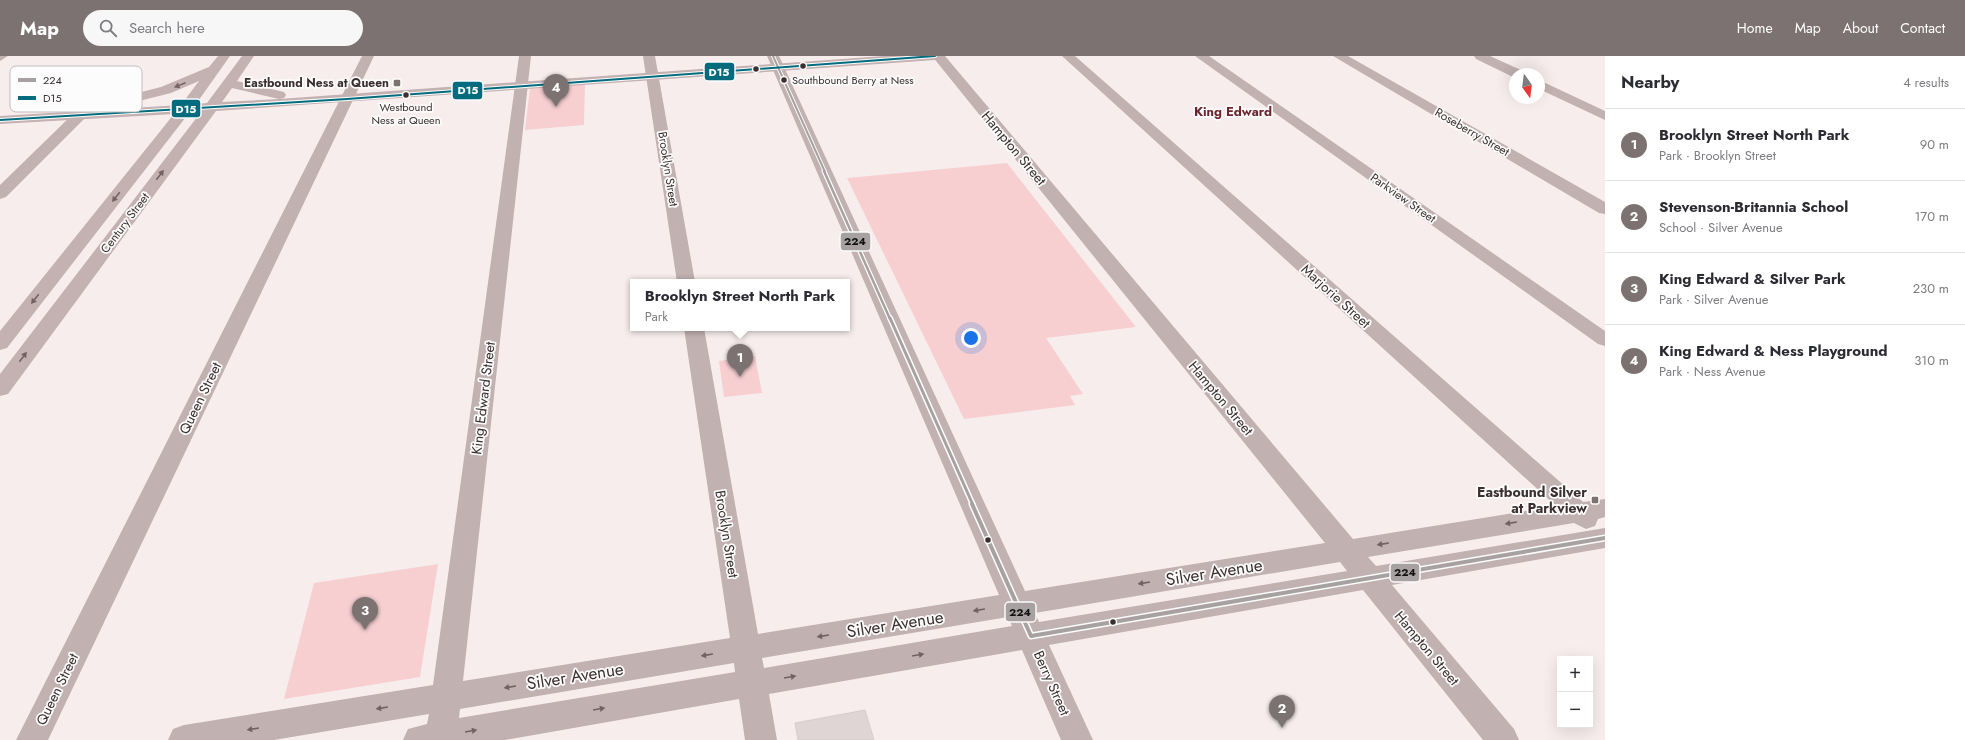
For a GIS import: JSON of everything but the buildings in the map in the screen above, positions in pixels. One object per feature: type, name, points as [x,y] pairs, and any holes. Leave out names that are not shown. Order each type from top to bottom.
[{"type":"main road","name":"Century Street","points":[[0,344],[166,134],[224,56]]},
{"type":"main road","name":"Century Street","points":[[0,389],[196,128],[248,56]]},
{"type":"main road","points":[[775,62],[863,56]]},
{"type":"main road","points":[[214,103],[250,106],[349,95],[522,82],[651,68],[937,56]]},
{"type":"main road","points":[[142,96],[166,90],[216,68]]},
{"type":"main road","points":[[230,82],[246,88],[278,95]]},
{"type":"main road","points":[[142,111],[278,95],[349,95]]},
{"type":"main road","points":[[142,104],[188,105]]},
{"type":"main road","points":[[196,128],[213,118],[250,106]]},
{"type":"main road","points":[[0,110],[10,109]]},
{"type":"main road","points":[[0,120],[131,112]]},
{"type":"main road","points":[[123,113],[154,117],[164,121],[166,134]]},
{"type":"street","name":"Queen Street","points":[[32,740],[368,56]]},
{"type":"street","name":"King Edward Street","points":[[434,739],[446,697],[525,56]]},
{"type":"street","name":"Hampton Street","points":[[937,56],[1503,740]]},
{"type":"street","name":"Marjorie Street","points":[[1068,56],[1605,536]]},
{"type":"street","name":"Parkview Street","points":[[1201,56],[1605,340]]},
{"type":"street","name":"Roseberry Street","points":[[1339,56],[1605,209]]},
{"type":"street","points":[[1480,56],[1509,70]]},
{"type":"street","name":"Berry Street","points":[[775,62],[1077,740]]},
{"type":"street","name":"Brooklyn Street","points":[[651,68],[686,279]]},
{"type":"street","points":[[1545,87],[1605,116]]},
{"type":"street","points":[[0,194],[80,116]]},
{"type":"street","name":"Brooklyn Street","points":[[694,331],[760,740]]},
{"type":"street","name":"Silver Avenue","points":[[184,740],[1605,508]]},
{"type":"street","points":[[434,739],[1605,536]]},
{"type":"shaded area","points":[[585,84],[584,125],[525,130],[530,88]]},
{"type":"shaded area","points":[[1007,163],[1136,327],[1046,338],[1083,394],[1070,396],[1075,405],[964,419],[847,178]]},
{"type":"shaded area","points":[[755,356],[762,393],[724,397],[719,361]]},
{"type":"shaded area","points":[[438,564],[420,677],[284,699],[314,583]]},
{"type":"transit line","name":"224","points":[[773,56],[1031,636],[1605,538]]},
{"type":"transit line","name":"D15","points":[[142,111],[347,99],[935,56]]},
{"type":"transit line","name":"D15","points":[[0,120],[132,112]]},
{"type":"place","name":"Southbound Berry at Ness","points":[[784,80]]},
{"type":"place","name":"Eastbound Ness at Queen","points":[[397,83]]},
{"type":"place","name":"Westbound Ness at Queen","points":[[406,95]]},
{"type":"place","name":"King Edward & Ness Playground","points":[[556,107]]},
{"type":"place","name":"Brooklyn Street North Park","points":[[740,377]]},
{"type":"place","name":"Eastbound Silver at Parkview","points":[[1595,500]]},
{"type":"place","name":"King Edward & Silver Park","points":[[365,630]]},
{"type":"place","name":"Stevenson-Britannia School","points":[[1282,728]]},
{"type":"district","name":"King Edward","points":[[1233,111]]}]
